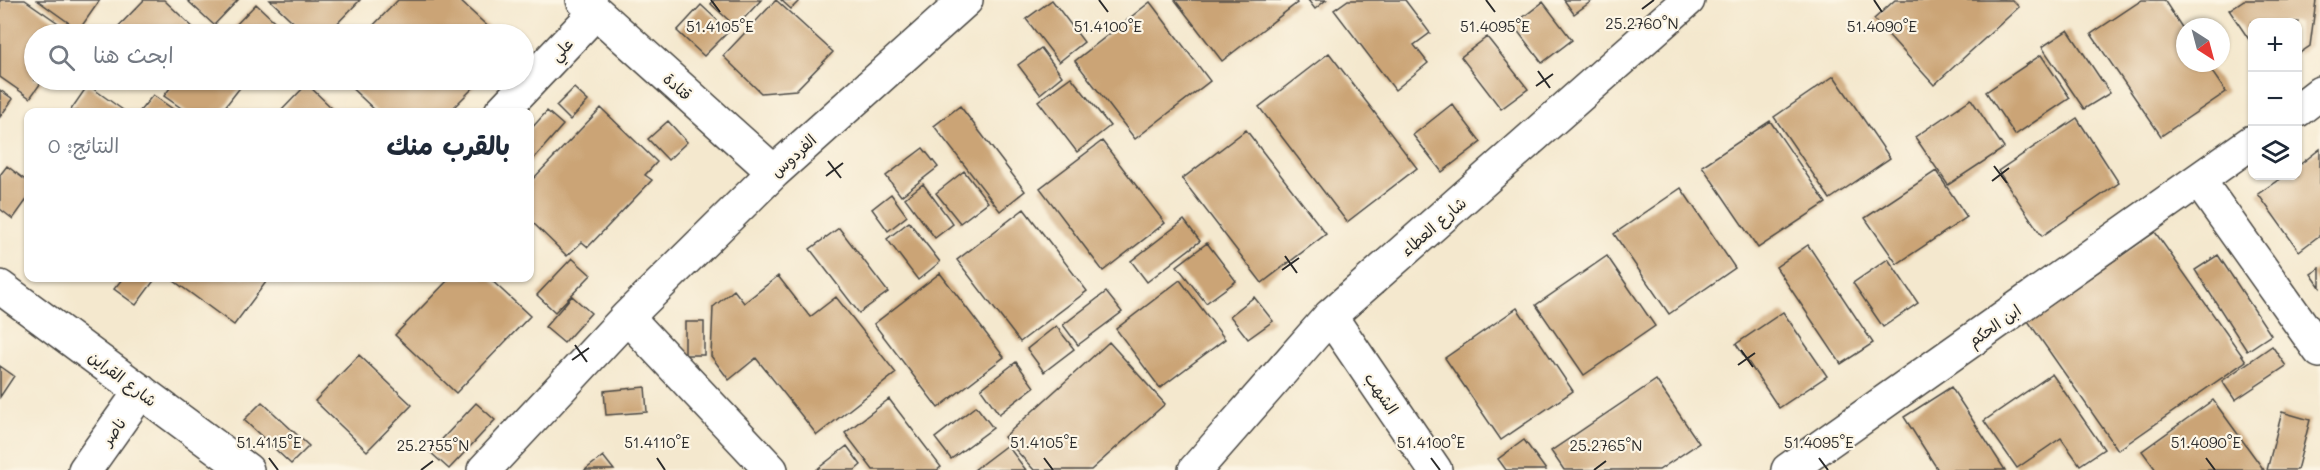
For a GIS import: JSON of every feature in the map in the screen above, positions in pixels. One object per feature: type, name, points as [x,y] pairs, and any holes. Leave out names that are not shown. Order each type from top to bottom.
[{"type":"street","name":"الفردوس","points":[[484,470],[627,317],[774,172],[966,0]]},
{"type":"street","name":"شارع العطاء","points":[[1195,470],[1330,316],[1689,0]]},
{"type":"street","name":"قتادة","points":[[589,6],[774,172]]},
{"type":"street","name":"علي","points":[[534,72],[589,6]]},
{"type":"street","name":"علي","points":[[504,108],[519,90]]},
{"type":"street","points":[[2302,107],[2320,93]]},
{"type":"street","name":"ابن الحكم","points":[[1788,470],[2248,146]]},
{"type":"street","points":[[2199,181],[2320,351]]},
{"type":"street","name":"شارع القراين","points":[[0,287],[247,470]]},
{"type":"street","name":"الشهب","points":[[1330,316],[1435,470]]},
{"type":"street","points":[[627,317],[771,470]]},
{"type":"street","name":"ناصر","points":[[85,470],[141,391]]},
{"type":"building","points":[[0,0],[25,0],[60,24],[24,24],[24,90],[36,90],[30,98],[0,77]]},
{"type":"building","points":[[37,0],[100,0],[83,24],[71,24]]},
{"type":"building","points":[[144,0],[164,0],[189,24],[121,24]]},
{"type":"building","points":[[187,0],[238,0],[213,24]]},
{"type":"building","points":[[270,0],[360,0],[337,24],[295,24]]},
{"type":"building","points":[[398,0],[459,0],[485,24],[375,24]]},
{"type":"building","points":[[714,0],[761,0],[736,27],[711,4]]},
{"type":"building","points":[[776,0],[833,52],[796,90],[761,93],[723,56]]},
{"type":"building","points":[[781,0],[800,0],[791,9]]},
{"type":"building","points":[[1052,0],[1084,42],[1059,62],[1026,19]]},
{"type":"building","points":[[1175,0],[1295,0],[1297,3],[1222,61]]},
{"type":"building","points":[[1308,0],[1326,0],[1315,9]]},
{"type":"building","points":[[1348,0],[1405,0],[1430,33],[1414,45],[1428,63],[1395,90],[1334,10]]},
{"type":"building","points":[[1564,0],[1593,0],[1574,14]]},
{"type":"building","points":[[1895,0],[2012,0],[2019,7],[1934,85],[1874,19]]},
{"type":"building","points":[[2142,0],[2164,0],[2176,18],[2176,72],[2212,72],[2226,92],[2161,136],[2091,34]]},
{"type":"building","points":[[2244,0],[2316,0],[2310,46],[2302,51],[2302,18],[2248,18],[2248,38],[2229,10]]},
{"type":"building","points":[[1150,2],[1210,81],[1135,139],[1075,61]]},
{"type":"building","points":[[1543,2],[1572,40],[1542,63],[1513,25]]},
{"type":"building","points":[[256,4],[277,24],[237,24]]},
{"type":"building","points":[[701,5],[729,31],[704,56],[677,31]]},
{"type":"building","points":[[2068,30],[2110,93],[2084,109],[2042,47]]},
{"type":"building","points":[[1487,37],[1528,89],[1501,109],[1461,57]]},
{"type":"building","points":[[1041,48],[1062,76],[1040,94],[1018,65]]},
{"type":"building","points":[[1329,53],[1417,168],[1347,222],[1259,107]]},
{"type":"building","points":[[2041,55],[2070,98],[2015,135],[1986,92]]},
{"type":"building","points":[[1834,76],[1890,158],[1830,199],[1774,117]]},
{"type":"building","points":[[1071,77],[1110,126],[1077,152],[1038,101]]},
{"type":"building","points":[[574,88],[588,101],[570,120],[556,106]]},
{"type":"building","points":[[0,90],[13,99],[0,117]]},
{"type":"building","points":[[85,90],[95,90],[120,108],[72,108]]},
{"type":"building","points":[[168,90],[238,90],[224,108],[181,108],[164,96]]},
{"type":"building","points":[[301,90],[313,90],[332,108],[284,108]]},
{"type":"building","points":[[354,90],[471,90],[453,108],[373,108]]},
{"type":"building","points":[[153,95],[171,108],[142,108]]},
{"type":"building","points":[[1971,99],[2004,148],[1948,185],[1915,137]]},
{"type":"building","points":[[1452,104],[1481,142],[1442,172],[1413,135]]},
{"type":"building","points":[[960,106],[1025,191],[1000,211],[934,126]]},
{"type":"building","points":[[601,108],[657,162],[645,175],[652,180],[588,247],[582,242],[567,256],[534,224],[534,178]]},
{"type":"building","points":[[547,111],[563,125],[534,158],[534,126]]},
{"type":"building","points":[[2077,118],[2119,183],[2042,236],[1998,171]]},
{"type":"building","points":[[668,121],[687,142],[668,160],[648,139]]},
{"type":"building","points":[[1770,121],[1826,203],[1758,248],[1702,166]]},
{"type":"building","points":[[1246,130],[1326,234],[1262,283],[1182,179]]},
{"type":"building","points":[[1102,141],[1165,223],[1103,271],[1040,188]]},
{"type":"building","points":[[923,148],[938,167],[901,196],[886,176]]},
{"type":"building","points":[[2320,149],[2320,235],[2299,251],[2258,194],[2278,180],[2302,180],[2302,163]]},
{"type":"building","points":[[7,166],[24,179],[24,204],[13,219],[0,209],[0,175]]},
{"type":"building","points":[[964,171],[988,202],[960,223],[936,193]]},
{"type":"building","points":[[1936,171],[1967,217],[1897,264],[1865,218]]},
{"type":"building","points":[[923,184],[953,224],[935,238],[905,198]]},
{"type":"building","points":[[1681,188],[1735,268],[1669,314],[1614,234]]},
{"type":"building","points":[[891,194],[907,216],[888,231],[872,209]]},
{"type":"building","points":[[1024,209],[1087,291],[1020,342],[957,260]]},
{"type":"building","points":[[1184,220],[1200,241],[1147,282],[1131,261]]},
{"type":"building","points":[[909,222],[940,262],[918,280],[887,239]]},
{"type":"building","points":[[839,228],[888,292],[859,313],[810,249]]},
{"type":"building","points":[[2155,232],[2246,361],[2118,450],[2028,321]]},
{"type":"building","points":[[1207,243],[1236,281],[1206,303],[1177,266]]},
{"type":"building","points":[[1808,245],[1873,343],[1841,364],[1776,267]]},
{"type":"building","points":[[2218,255],[2271,335],[2247,351],[2195,270]]},
{"type":"building","points":[[1607,256],[1655,326],[1584,375],[1536,305]]},
{"type":"building","points":[[572,258],[591,275],[555,312],[537,295]]},
{"type":"building","points":[[1888,259],[1918,303],[1883,327],[1853,283]]},
{"type":"building","points":[[2320,268],[2320,287],[2311,274]]},
{"type":"building","points":[[940,273],[1004,357],[938,408],[874,324]]},
{"type":"building","points":[[778,276],[810,317],[836,297],[896,373],[817,435],[756,358],[729,380],[711,356],[713,307],[734,290],[744,303]]},
{"type":"building","points":[[1180,280],[1225,339],[1160,388],[1116,329]]},
{"type":"building","points":[[120,282],[153,282],[136,305],[114,289]]},
{"type":"building","points":[[175,282],[266,282],[234,325]]},
{"type":"building","points":[[446,282],[493,282],[530,316],[456,393],[395,335]]},
{"type":"building","points":[[1106,292],[1122,312],[1078,345],[1063,325]]},
{"type":"building","points":[[572,296],[591,313],[564,343],[545,327]]},
{"type":"building","points":[[1254,297],[1273,321],[1248,339],[1230,316]]},
{"type":"building","points":[[1517,308],[1573,391],[1501,440],[1445,358]]},
{"type":"building","points":[[1783,312],[1827,376],[1779,408],[1736,344]]},
{"type":"building","points":[[685,322],[704,322],[704,355],[685,355]]},
{"type":"building","points":[[1056,326],[1074,349],[1044,372],[1027,349]]},
{"type":"building","points":[[1109,342],[1165,404],[1091,470],[1034,470],[1004,437]]},
{"type":"building","points":[[2272,346],[2286,366],[2235,400],[2222,381]]},
{"type":"building","points":[[359,355],[412,405],[367,451],[315,401]]},
{"type":"building","points":[[1016,362],[1034,387],[999,414],[981,389]]},
{"type":"building","points":[[0,366],[14,376],[0,397]]},
{"type":"building","points":[[2052,374],[2104,449],[2080,465],[2061,438],[2017,468],[1984,421]]},
{"type":"building","points":[[1656,380],[1699,443],[1659,470],[1564,470],[1551,451]]},
{"type":"building","points":[[645,387],[647,412],[606,415],[604,391]]},
{"type":"building","points":[[1951,387],[2005,470],[1938,470],[1904,417]]},
{"type":"building","points":[[889,399],[941,467],[937,470],[873,470],[845,433]]},
{"type":"building","points":[[2213,400],[2264,470],[2156,470],[2142,451]]},
{"type":"building","points":[[262,402],[309,446],[291,464],[244,420]]},
{"type":"building","points":[[476,403],[495,420],[449,469],[430,452]]},
{"type":"building","points":[[976,406],[993,428],[951,459],[935,438]]},
{"type":"building","points":[[2282,412],[2310,420],[2297,470],[2267,470]]},
{"type":"building","points":[[1524,440],[1546,470],[1506,470],[1498,459]]},
{"type":"building","points":[[1007,445],[1026,470],[974,470]]},
{"type":"building","points":[[847,446],[861,465],[855,470],[816,470]]},
{"type":"building","points":[[603,456],[614,470],[585,470]]}]
